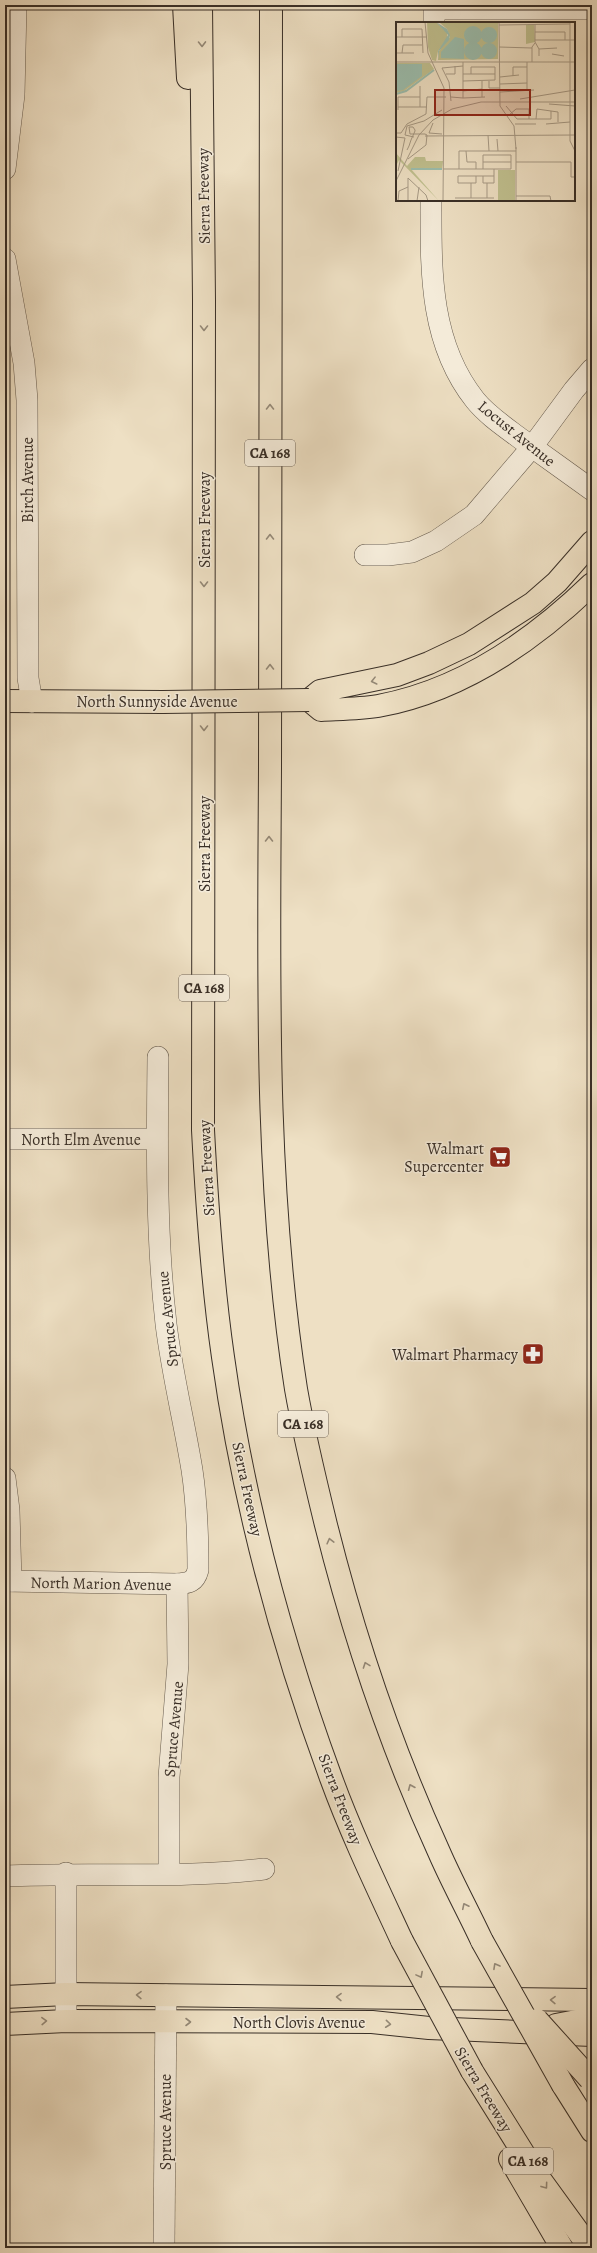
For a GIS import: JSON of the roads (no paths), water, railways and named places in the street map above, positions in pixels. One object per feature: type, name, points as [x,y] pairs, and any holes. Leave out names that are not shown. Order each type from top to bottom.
[{"type":"main road","points":[[184,5],[204,300]]},
{"type":"main road","name":"Sierra Freeway","points":[[201,5],[204,300],[203,1130],[210,1244],[223,1358],[246,1484],[271,1589],[297,1678],[332,1779],[363,1856],[402,1941],[472,2070],[537,2176],[590,2248]]},
{"type":"main road","name":"CA 168","points":[[271,5],[269,840],[272,1146],[280,1268],[297,1392],[313,1474],[337,1568],[360,1648],[400,1759],[439,1853],[482,1941],[563,2085],[592,2131]]},
{"type":"main road","points":[[271,28],[275,5]]},
{"type":"main road","points":[[377,706],[387,692],[435,674],[492,646],[533,603],[557,582],[592,542]]},
{"type":"main road","points":[[494,661],[534,620],[592,565]]},
{"type":"main road","points":[[533,603],[469,644],[429,663],[376,680],[320,691],[309,700],[321,710],[377,706],[397,702],[463,677],[494,661],[547,624],[592,584]]},
{"type":"main road","name":"North Sunnyside Avenue","points":[[5,701],[163,702],[309,700]]},
{"type":"main road","points":[[508,1989],[591,2080]]},
{"type":"main road","name":"North Clovis Avenue","points":[[5,1997],[66,1994],[592,2000]]},
{"type":"main road","points":[[524,2032],[592,2018]]},
{"type":"main road","name":"North Clovis Avenue","points":[[5,2024],[66,2021],[372,2022],[429,2028],[592,2035]]},
{"type":"main road","points":[[472,2070],[492,2129],[562,2248]]},
{"type":"street","points":[[5,169],[16,5]]},
{"type":"street","points":[[434,16],[592,10]]},
{"type":"street","name":"Locust Avenue","points":[[431,201],[433,297],[440,330],[454,367],[475,400],[495,419],[592,490]]},
{"type":"street","name":"Birch Avenue","points":[[5,259],[24,363],[26,385],[28,678],[32,702]]},
{"type":"street","points":[[365,556],[388,556],[412,552],[436,541],[474,515],[532,447],[574,390],[592,369]]},
{"type":"street","name":"Spruce Avenue","points":[[158,1057],[157,1139],[160,1264],[173,1376],[192,1470],[198,1514],[198,1570],[187,1581],[178,1664],[169,1778],[169,1874]]},
{"type":"street","name":"North Elm Avenue","points":[[5,1139],[157,1139]]},
{"type":"street","points":[[5,1478],[9,1510],[8,1581]]},
{"type":"street","name":"North Marion Avenue","points":[[8,1581],[187,1581]]},
{"type":"street","points":[[5,1876],[66,1873],[232,1873],[264,1869]]},
{"type":"street","points":[[66,1873],[66,2021]]},
{"type":"street","name":"Spruce Avenue","points":[[164,2248],[166,1995]]},
{"type":"place","name":"Walmart Supercenter","points":[[500,1157]]},
{"type":"place","name":"Walmart Pharmacy","points":[[533,1354]]}]
